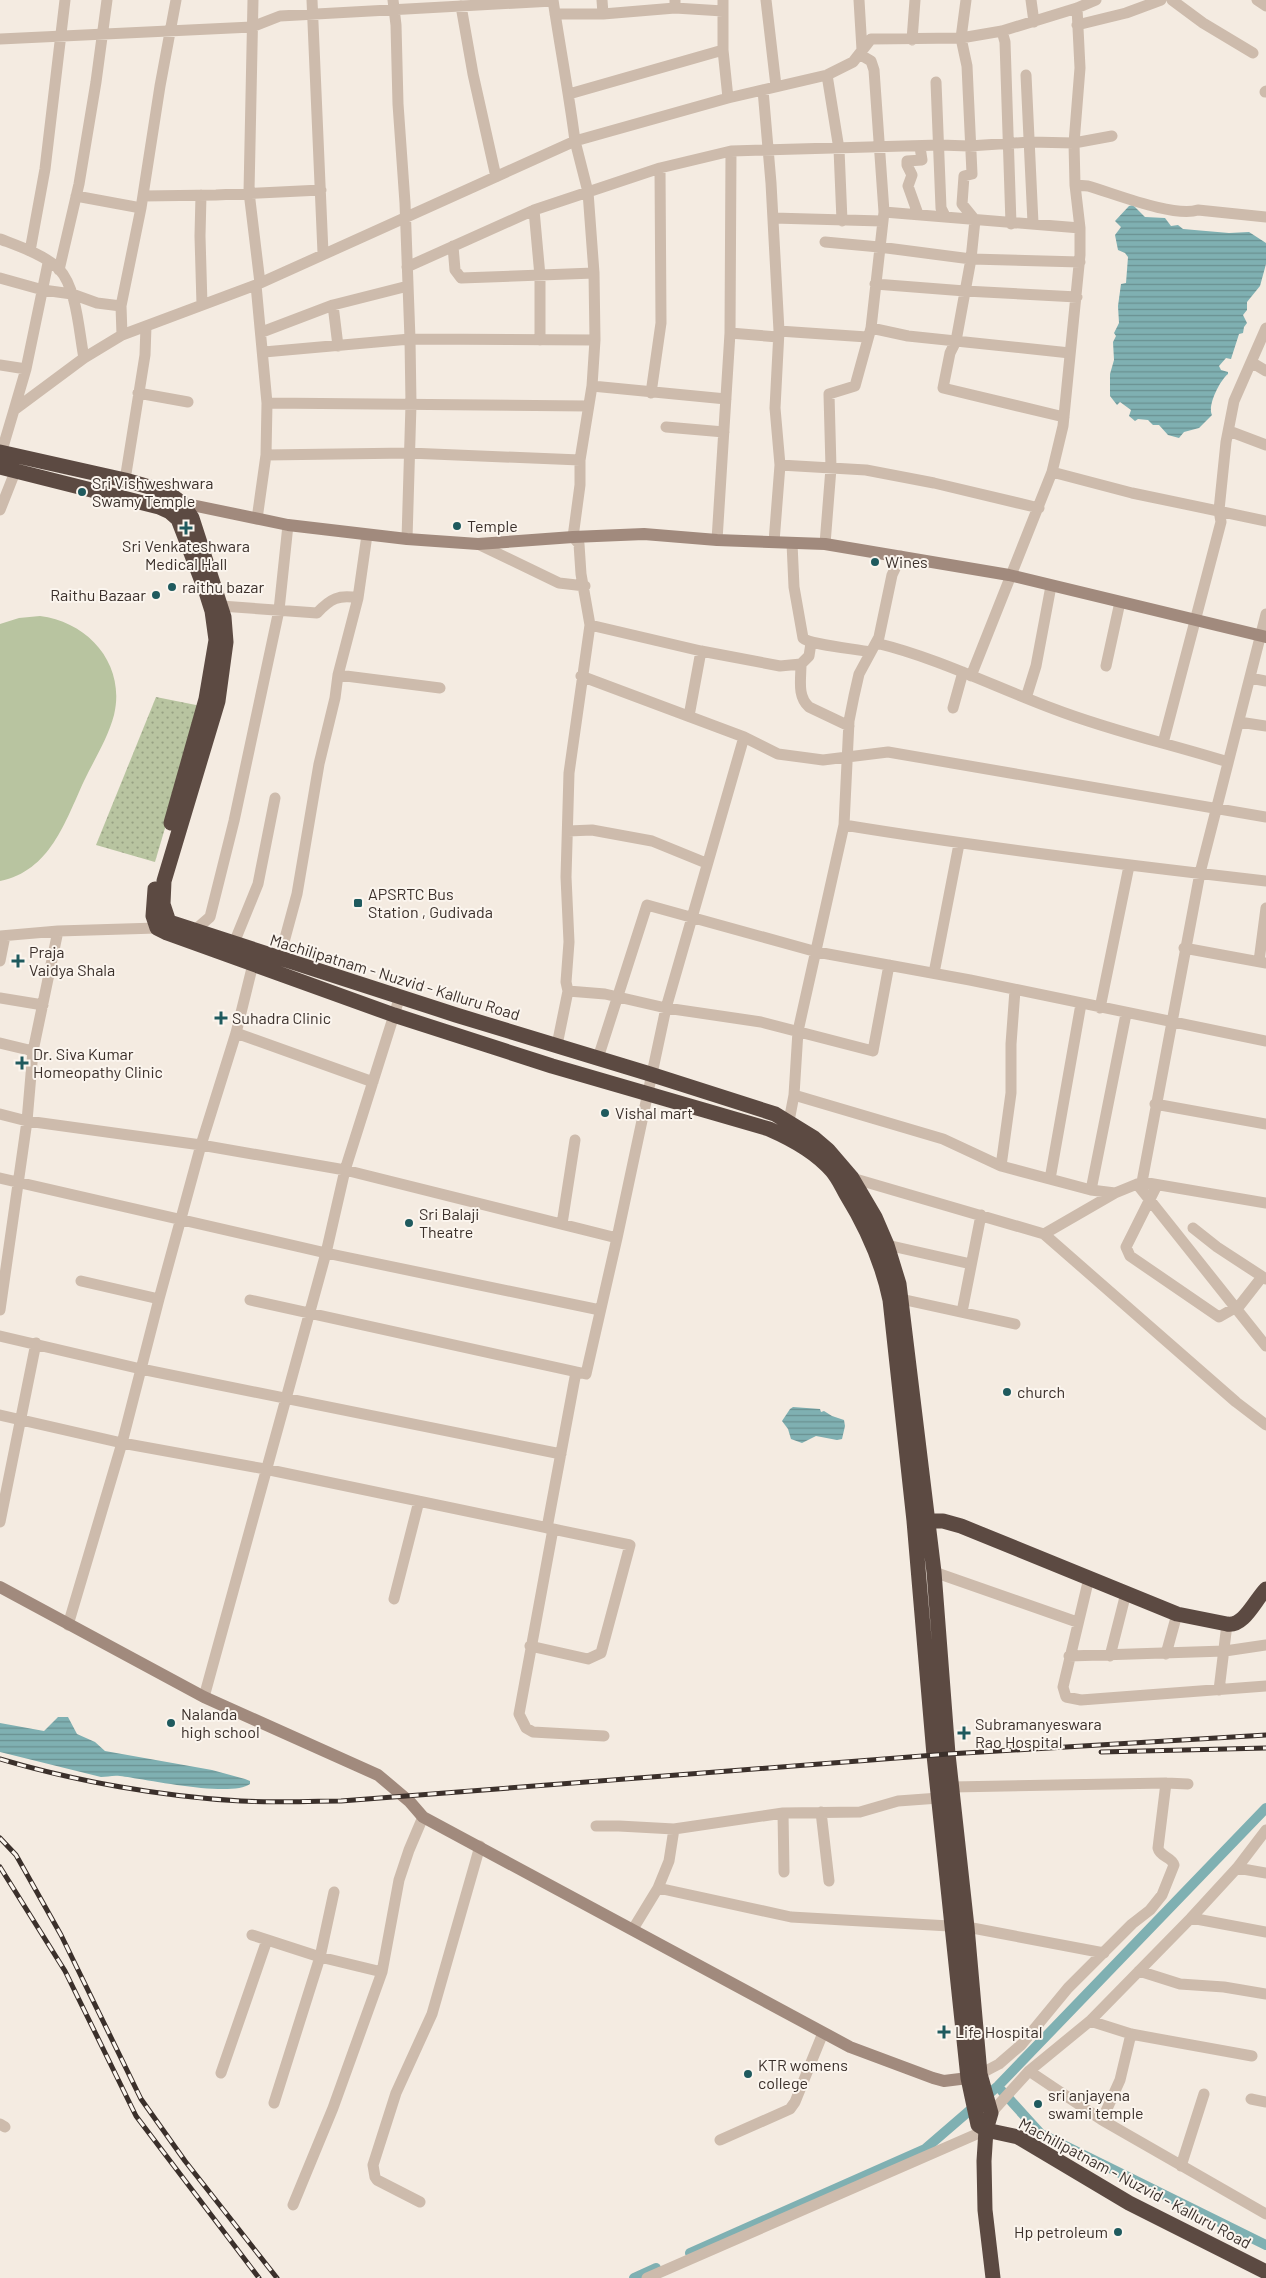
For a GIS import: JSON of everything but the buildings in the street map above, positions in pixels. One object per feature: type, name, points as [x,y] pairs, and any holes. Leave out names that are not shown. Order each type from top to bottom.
[{"type":"highway","points":[[1,457],[125,480],[167,492],[182,503],[192,518],[221,606],[226,629],[226,642],[218,701],[164,881],[163,925]]},
{"type":"highway","points":[[1,457],[15,472],[169,511],[178,519],[206,592],[212,611],[216,640],[206,699],[158,873],[153,916],[163,925]]},
{"type":"highway","name":"Machilipatnam - Nuzvid - Kalluru Road","points":[[163,925],[195,930],[234,943],[278,965],[394,1015],[552,1066],[769,1129],[786,1128],[828,1150],[852,1178],[875,1217],[887,1245],[901,1299],[921,1521]]},
{"type":"highway","name":"Machilipatnam - Nuzvid - Kalluru Road","points":[[163,925],[198,946],[253,964],[278,965],[400,996],[775,1114],[786,1128],[833,1172],[862,1221],[876,1249],[884,1271],[890,1300],[921,1521]]},
{"type":"highway","points":[[921,1521],[934,1572],[952,1787],[960,1927],[975,2081],[988,2108],[978,2125],[986,2130],[984,2160],[985,2210],[993,2278]]},
{"type":"highway","points":[[921,1521],[961,1526],[1177,1614],[1231,1625],[1243,1620],[1263,1596]]},
{"type":"highway","points":[[921,1521],[939,1798],[960,1927]]},
{"type":"highway","name":"Machilipatnam - Nuzvid - Kalluru Road","points":[[986,2130],[1018,2137],[1129,2203],[1266,2272]]},
{"type":"street","points":[[30,251],[45,169],[65,0]]},
{"type":"street","points":[[59,270],[76,196],[104,34],[107,0]]},
{"type":"street","points":[[122,335],[121,306],[141,208],[160,86],[176,0]]},
{"type":"street","points":[[253,0],[249,192],[267,403],[266,454],[257,518]]},
{"type":"street","points":[[312,0],[322,190],[323,253]]},
{"type":"street","points":[[602,0],[603,14]]},
{"type":"street","points":[[766,0],[776,86]]},
{"type":"street","points":[[859,0],[860,52]]},
{"type":"street","points":[[912,40],[915,0]]},
{"type":"street","points":[[966,0],[961,38],[967,66],[969,146],[972,174],[964,176],[962,204],[975,220],[971,259],[956,342],[950,353],[943,388],[1064,417]]},
{"type":"street","points":[[1031,0],[1034,22]]},
{"type":"street","points":[[1077,25],[1126,13],[1160,0]]},
{"type":"street","points":[[1172,0],[1203,23],[1253,53]]},
{"type":"street","points":[[1257,0],[1266,6]]},
{"type":"street","points":[[0,40],[252,27],[280,16],[393,5],[461,6],[553,1],[575,141],[588,192],[594,273],[595,340],[592,386],[580,460],[580,485],[573,536],[580,544],[581,574],[585,586],[590,626],[581,676],[569,773],[566,877],[569,942],[566,982],[568,991],[557,1045]]},
{"type":"street","points":[[14,410],[84,358],[122,335],[258,284],[323,253],[575,141],[728,98],[827,75],[848,65],[871,39],[961,38],[1002,31],[1077,8],[1091,1]]},
{"type":"street","points":[[554,14],[603,14],[675,4],[723,5],[723,50],[728,98]]},
{"type":"street","points":[[393,5],[406,216],[410,339],[411,404],[408,539]]},
{"type":"street","points":[[461,6],[473,74],[496,177]]},
{"type":"street","points":[[953,708],[1039,508],[1052,472],[1064,417],[1078,297],[1080,262],[1080,228],[1075,185],[1074,143],[1080,68],[1077,8]]},
{"type":"street","points":[[1002,31],[1005,42],[1011,224]]},
{"type":"street","points":[[569,94],[723,50]]},
{"type":"street","points":[[825,544],[831,468],[829,394],[855,386],[869,333],[883,217],[873,64],[871,60],[860,52]]},
{"type":"street","points":[[827,75],[839,148],[842,221]]},
{"type":"street","points":[[1026,75],[1033,223]]},
{"type":"street","points":[[936,82],[940,145],[940,208],[945,216]]},
{"type":"street","points":[[763,90],[773,218],[779,334],[775,408],[780,465],[774,542]]},
{"type":"street","points":[[407,266],[534,210],[660,168],[731,151],[879,146],[1007,145],[1030,142],[1074,143],[1112,136]]},
{"type":"street","points":[[918,214],[908,186],[912,175],[907,161],[922,160],[920,147]]},
{"type":"street","points":[[717,540],[730,333],[731,151]]},
{"type":"street","points":[[651,393],[661,323],[660,168]]},
{"type":"street","points":[[1075,185],[1088,186],[1171,210],[1190,213],[1198,210],[1266,217]]},
{"type":"street","points":[[143,196],[322,190]]},
{"type":"street","points":[[201,195],[202,305]]},
{"type":"street","points":[[76,196],[141,208]]},
{"type":"street","points":[[534,210],[540,276],[540,340]]},
{"type":"street","points":[[773,218],[842,221],[918,214],[1011,224],[1033,223],[1080,228]]},
{"type":"street","points":[[0,239],[30,251],[59,270],[72,294],[84,358]]},
{"type":"street","points":[[825,242],[971,259],[1080,262]]},
{"type":"street","points":[[453,246],[455,270],[461,278],[594,273]]},
{"type":"street","points":[[1,457],[26,369],[48,263]]},
{"type":"street","points":[[0,278],[43,290],[72,294],[97,303],[121,306]]},
{"type":"street","points":[[875,284],[1078,297]]},
{"type":"street","points":[[262,332],[333,306],[408,286]]},
{"type":"street","points":[[333,306],[338,346]]},
{"type":"street","points":[[125,480],[145,355],[146,326]]},
{"type":"street","points":[[1163,743],[1221,522],[1219,510],[1234,401],[1266,328]]},
{"type":"street","points":[[730,333],[869,333],[1070,353]]},
{"type":"street","points":[[264,352],[410,339],[595,340]]},
{"type":"street","points":[[1251,362],[1266,371]]},
{"type":"street","points":[[0,365],[26,369]]},
{"type":"street","points":[[592,386],[726,399]]},
{"type":"street","points":[[138,393],[188,402]]},
{"type":"street","points":[[267,403],[588,406]]},
{"type":"street","points":[[666,427],[724,432]]},
{"type":"street","points":[[1229,431],[1266,445]]},
{"type":"street","points":[[266,454],[409,453],[580,460]]},
{"type":"street","points":[[780,465],[866,470],[915,479],[1039,508]]},
{"type":"street","points":[[0,510],[15,472]]},
{"type":"street","points":[[1052,472],[1132,493],[1266,521]]},
{"type":"street","points":[[169,511],[182,503],[288,525],[367,535],[478,544],[573,536],[644,534],[717,540],[825,544],[1010,575],[1263,636]]},
{"type":"street","points":[[195,930],[210,917],[219,884],[279,610],[288,525]]},
{"type":"street","points":[[278,965],[297,894],[312,801],[335,698],[338,675],[358,598],[367,535]]},
{"type":"street","points":[[792,543],[794,587],[798,616],[803,638],[811,643],[873,647],[936,660],[1026,698],[1114,730],[1228,762]]},
{"type":"street","points":[[478,544],[559,583],[585,586]]},
{"type":"street","points":[[786,1128],[794,1094],[798,1031],[844,826],[849,726],[859,674],[873,647],[884,617],[892,575],[901,556]]},
{"type":"street","points":[[1026,698],[1036,666],[1051,586]]},
{"type":"street","points":[[221,606],[317,613],[331,598],[346,595],[358,598]]},
{"type":"street","points":[[1106,666],[1120,602]]},
{"type":"street","points":[[1266,614],[1263,636],[1215,808],[1200,873],[1139,1183],[1150,1200],[1266,1346]]},
{"type":"street","points":[[590,626],[701,651],[780,666],[801,664],[809,656],[811,643]]},
{"type":"street","points":[[689,716],[701,651]]},
{"type":"street","points":[[801,664],[801,693],[804,702],[809,707],[849,726]]},
{"type":"street","points":[[338,675],[440,688]]},
{"type":"street","points":[[581,676],[744,737],[778,754],[824,760],[888,752],[1266,818]]},
{"type":"street","points":[[1250,678],[1266,681]]},
{"type":"street","points":[[1240,722],[1266,726]]},
{"type":"street","points":[[250,1300],[586,1374],[617,1238],[650,1074],[666,1008],[706,863],[744,737]]},
{"type":"street","points":[[234,943],[258,884],[276,798]]},
{"type":"street","points":[[844,826],[959,844],[1129,866],[1266,881]]},
{"type":"street","points":[[568,831],[592,830],[652,841],[706,863]]},
{"type":"street","points":[[934,973],[959,844]]},
{"type":"street","points":[[1100,1008],[1129,866]]},
{"type":"street","points":[[598,1058],[647,905],[817,952],[934,973],[1266,1042]]},
{"type":"street","points":[[1184,948],[1262,962],[1266,908]]},
{"type":"street","points":[[0,960],[3,936],[163,925]]},
{"type":"street","points":[[0,1310],[4,1258],[27,1121],[33,1052],[58,932]]},
{"type":"street","points":[[68,1625],[122,1443],[201,1145],[236,1033],[253,964]]},
{"type":"street","points":[[568,991],[606,994],[666,1008],[761,1022],[873,1051],[889,965]]},
{"type":"street","points":[[1001,1166],[1011,1093],[1011,1044],[1015,990]]},
{"type":"street","points":[[204,1696],[265,1469],[310,1314],[345,1170],[400,996]]},
{"type":"street","points":[[0,998],[43,1005]]},
{"type":"street","points":[[1050,1179],[1081,1004]]},
{"type":"street","points":[[1091,1190],[1126,1014]]},
{"type":"street","points":[[236,1033],[373,1082]]},
{"type":"street","points":[[0,1044],[33,1052]]},
{"type":"street","points":[[794,1094],[943,1139],[1001,1166],[1091,1190],[1115,1193]]},
{"type":"street","points":[[1155,1104],[1266,1124]]},
{"type":"street","points":[[0,1114],[27,1121],[201,1145],[345,1170],[617,1238]]},
{"type":"street","points":[[562,1224],[575,1140]]},
{"type":"street","points":[[0,1178],[326,1253],[600,1310]]},
{"type":"street","points":[[852,1178],[1044,1234],[1236,1402],[1266,1425]]},
{"type":"street","points":[[1044,1234],[1115,1193],[1139,1183],[1266,1203]]},
{"type":"street","points":[[1157,1185],[1126,1247],[1130,1256],[1219,1317],[1240,1305],[1264,1278],[1193,1228]]},
{"type":"street","points":[[962,1312],[981,1215]]},
{"type":"street","points":[[887,1245],[971,1264]]},
{"type":"street","points":[[81,1281],[159,1299]]},
{"type":"street","points":[[901,1299],[1015,1324]]},
{"type":"street","points":[[0,1336],[141,1369],[561,1454]]},
{"type":"street","points":[[0,1522],[36,1343]]},
{"type":"street","points":[[576,1372],[519,1714],[526,1728],[533,1732],[604,1736]]},
{"type":"street","points":[[0,1415],[122,1443],[265,1469],[630,1545],[601,1653],[588,1659],[530,1646]]},
{"type":"street","points":[[394,1599],[419,1501]]},
{"type":"street","points":[[934,1572],[1078,1622]]},
{"type":"street","points":[[1089,1578],[1069,1656],[1063,1693],[1066,1697],[1071,1699],[1266,1686]]},
{"type":"street","points":[[0,1587],[204,1696],[378,1775],[410,1802],[424,1817],[850,2047],[933,2078],[944,2080],[975,2081],[999,2064],[1021,2045],[1068,1988],[1132,1924],[1150,1910],[1162,1895],[1174,1868],[1174,1862],[1160,1853],[1158,1848],[1166,1783]]},
{"type":"street","points":[[1110,1656],[1126,1593]]},
{"type":"street","points":[[1166,1654],[1177,1614]]},
{"type":"street","points":[[1219,1690],[1225,1651],[1226,1624]]},
{"type":"street","points":[[1069,1656],[1225,1651],[1266,1645]]},
{"type":"street","points":[[952,1787],[1188,1784]]},
{"type":"street","points":[[596,1826],[674,1829],[783,1813],[860,1812],[898,1801],[939,1798]]},
{"type":"street","points":[[822,1812],[829,1881]]},
{"type":"street","points":[[783,1813],[784,1872]]},
{"type":"street","points":[[292,2206],[333,2108],[382,1972],[399,1880],[409,1850],[424,1817]]},
{"type":"street","points":[[633,1929],[658,1888],[669,1861],[674,1829]]},
{"type":"street","points":[[988,2108],[1010,2092],[1029,2071],[1090,2021],[1191,1918],[1237,1868],[1266,1830]]},
{"type":"street","points":[[420,2202],[378,2180],[375,2177],[373,2165],[396,2094],[432,2014],[480,1846]]},
{"type":"street","points":[[1237,1868],[1266,1873]]},
{"type":"street","points":[[658,1888],[791,1917],[960,1927],[1104,1953]]},
{"type":"street","points":[[274,2103],[320,1957],[334,1892]]},
{"type":"street","points":[[1191,1918],[1266,1932]]},
{"type":"street","points":[[252,1935],[320,1957],[382,1972]]},
{"type":"street","points":[[221,2073],[267,1940]]},
{"type":"street","points":[[1139,1971],[1180,1984],[1224,1986],[1266,1994]]},
{"type":"street","points":[[1090,2021],[1131,2034],[1252,2056]]},
{"type":"street","points":[[720,2140],[790,2109],[795,2102],[824,2033]]},
{"type":"street","points":[[1102,2120],[1120,2080],[1131,2034]]},
{"type":"street","points":[[1029,2071],[1102,2120],[1266,2214]]},
{"type":"street","points":[[1180,2166],[1204,2094]]},
{"type":"street","points":[[1251,2099],[1266,2102]]},
{"type":"street","points":[[651,2277],[986,2130]]},
{"type":"green space","points":[[40,616],[58,620],[74,627],[100,649],[109,663],[114,679],[116,697],[114,715],[105,740],[54,843],[32,867],[17,876],[0,881],[0,624],[19,618]]},
{"type":"green space","points":[[156,697],[201,706],[155,862],[96,845]]},
{"type":"water","points":[[1133,205],[1145,217],[1165,218],[1171,226],[1178,225],[1183,229],[1229,233],[1249,232],[1266,243],[1266,264],[1260,286],[1247,302],[1247,310],[1243,315],[1247,323],[1243,333],[1239,334],[1231,359],[1226,358],[1219,366],[1221,370],[1228,372],[1228,374],[1215,393],[1211,406],[1212,415],[1199,428],[1184,432],[1179,438],[1168,435],[1159,425],[1153,425],[1148,420],[1138,419],[1135,421],[1129,416],[1131,410],[1120,402],[1117,405],[1110,396],[1110,374],[1114,360],[1113,342],[1116,336],[1114,333],[1119,323],[1118,306],[1121,284],[1126,283],[1128,257],[1125,253],[1118,250],[1115,235],[1121,227],[1115,221],[1129,206]]},
{"type":"water","points":[[793,1407],[820,1409],[821,1412],[824,1411],[844,1420],[845,1426],[842,1439],[837,1440],[816,1436],[802,1443],[791,1439],[788,1429],[782,1421]]},
{"type":"water","points":[[58,1717],[68,1717],[77,1734],[95,1742],[105,1751],[212,1770],[245,1779],[250,1781],[250,1784],[240,1788],[225,1789],[167,1784],[120,1776],[101,1777],[0,1752],[0,1723],[44,1731]]},
{"type":"waterway","points":[[690,2253],[925,2149],[998,2086],[1266,1808]]},
{"type":"waterway","points":[[1002,2091],[1041,2134],[1266,2245]]},
{"type":"waterway","points":[[634,2278],[656,2268]]},
{"type":"railway","points":[[0,1759],[88,1781],[182,1796],[253,1802],[341,1801],[948,1754],[1266,1735]]},
{"type":"railway","points":[[1101,1752],[1266,1748]]},
{"type":"railway","points":[[0,1838],[16,1855],[61,1935],[141,2099],[185,2161],[277,2278]]},
{"type":"railway","points":[[0,1867],[65,1971],[136,2116],[259,2278]]},
{"type":"place","name":"Sri Vishweshwara Swamy Temple","points":[[82,492]]},
{"type":"place","name":"Temple","points":[[457,526]]},
{"type":"place","name":"Sri Venkateshwara Medical Hall","points":[[186,528]]},
{"type":"place","name":"Wines","points":[[875,562]]},
{"type":"place","name":"raithu bazar","points":[[172,587]]},
{"type":"place","name":"Raithu Bazaar","points":[[156,595]]},
{"type":"place","name":"APSRTC Bus Station , Gudivada","points":[[358,903]]},
{"type":"place","name":"Praja Vaidya Shala","points":[[18,961]]},
{"type":"place","name":"Suhadra Clinic","points":[[221,1018]]},
{"type":"place","name":"Dr. Siva Kumar Homeopathy Clinic","points":[[22,1063]]},
{"type":"place","name":"Vishal mart","points":[[605,1113]]},
{"type":"place","name":"Sri Balaji Theatre","points":[[409,1223]]},
{"type":"place","name":"church","points":[[1007,1392]]},
{"type":"place","name":"Nalanda high school","points":[[171,1723]]},
{"type":"place","name":"Subramanyeswara Rao Hospital","points":[[964,1733]]},
{"type":"place","name":"Life Hospital","points":[[944,2032]]},
{"type":"place","name":"KTR womens college","points":[[748,2074]]},
{"type":"place","name":"sri anjayena swami temple","points":[[1038,2104]]},
{"type":"place","name":"Hp petroleum","points":[[1118,2232]]}]
